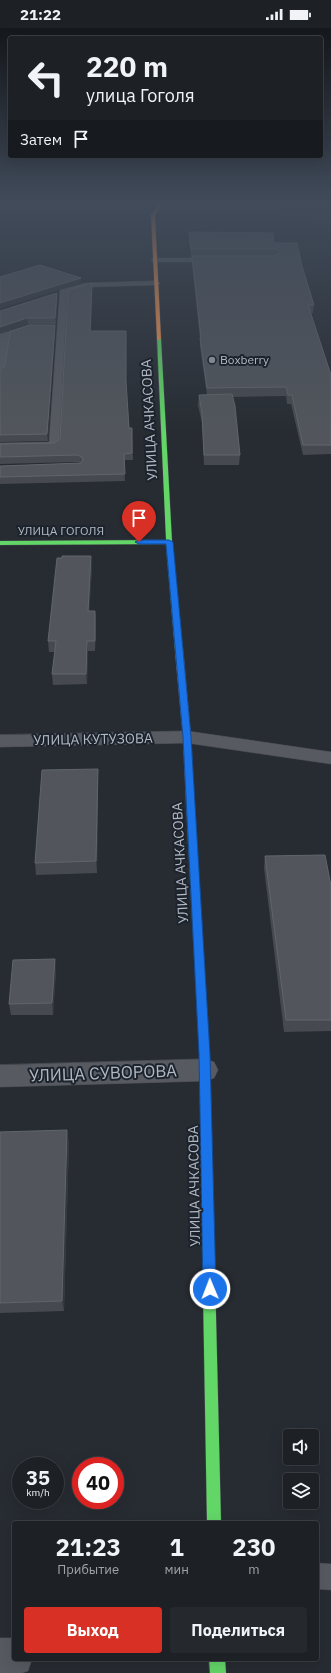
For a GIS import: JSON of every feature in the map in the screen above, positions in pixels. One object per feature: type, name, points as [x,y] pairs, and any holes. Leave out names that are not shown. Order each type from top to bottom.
[{"type":"main road","name":"УЛИЦА АЧКАСОВА","points":[[156,283],[169,542],[187,737],[205,1070],[214,1521]]},
{"type":"main road","name":"УЛИЦА ГОГОЛЯ","points":[[0,543],[169,542]]},
{"type":"main road","points":[[217,1661],[218,1673]]},
{"type":"street","name":"УЛИЦА КУТУЗОВА","points":[[0,741],[187,737],[331,758]]},
{"type":"street","name":"УЛИЦА СУВОРОВА","points":[[0,1076],[205,1070]]},
{"type":"street","points":[[0,1657],[12,1657]]},
{"type":"lane","points":[[0,446],[54,445],[60,293],[86,284],[156,283]]},
{"type":"lane","points":[[0,372],[3,336],[28,327],[41,327]]},
{"type":"lane","points":[[319,1576],[331,1577]]},
{"type":"building","points":[[0,281],[72,281],[0,303]]},
{"type":"building","points":[[195,281],[307,281],[314,305],[308,305],[331,375],[331,445],[303,445],[292,395],[288,395],[286,387],[207,388]]},
{"type":"building","points":[[92,283],[90,331],[126,331],[126,381],[129,428],[132,428],[132,453],[124,454],[125,474],[0,477],[0,466],[81,463],[83,460],[82,457],[77,455],[0,457],[0,444],[54,443],[60,439],[68,290]]},
{"type":"building","points":[[57,293],[55,318],[27,318],[0,327],[0,311]]},
{"type":"building","points":[[29,325],[55,325],[47,434],[0,435],[0,370],[5,366],[10,332]]},
{"type":"building","points":[[232,394],[235,406],[240,455],[204,455],[202,413],[199,395]]},
{"type":"building","points":[[62,556],[91,556],[88,611],[95,611],[95,641],[87,641],[86,674],[52,674],[56,641],[48,641],[57,558],[62,558]]},
{"type":"building","points":[[98,769],[96,861],[35,863],[42,770]]},
{"type":"building","points":[[325,855],[331,886],[331,1020],[286,1020],[265,856]]},
{"type":"building","points":[[55,959],[52,1003],[9,1004],[13,960]]},
{"type":"building","points":[[67,1130],[62,1301],[0,1303],[0,1132]]},
{"type":"traffic: fast","points":[[159,339],[169,542],[180,661]]},
{"type":"traffic: fast","points":[[0,543],[169,542]]},
{"type":"traffic: fast","points":[[190,799],[205,1064]]},
{"type":"traffic: fast","points":[[208,1233],[214,1521]]},
{"type":"traffic: fast","points":[[217,1661],[218,1673]]},
{"type":"traffic: slow","points":[[156,281],[159,339]]},
{"type":"traffic: slow","points":[[180,661],[187,737],[190,799]]},
{"type":"traffic: jam","points":[[205,1064],[208,1233]]},
{"type":"place","name":"Boxberry","points":[[212,360]]},
{"type":"route","points":[[139,542],[169,542],[187,737],[206,1086],[210,1289]]}]
